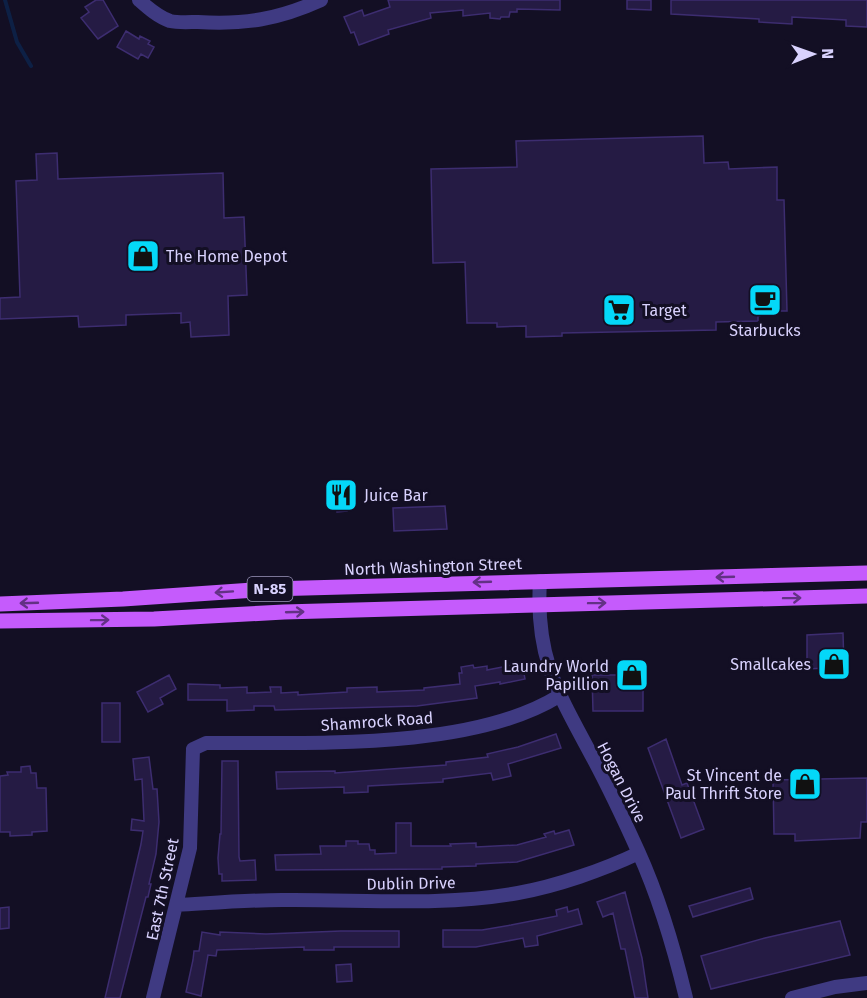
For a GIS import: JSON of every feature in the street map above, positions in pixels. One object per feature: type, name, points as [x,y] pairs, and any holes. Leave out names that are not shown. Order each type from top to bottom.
[{"type":"main road","name":"North Washington Street","points":[[0,604],[123,599],[269,589],[867,573]]},
{"type":"main road","name":"N-85","points":[[0,621],[154,619],[284,612],[867,596]]},
{"type":"street","points":[[139,0],[153,12],[171,21],[223,24],[263,20],[294,13],[321,0]]},
{"type":"street","name":"Hogan Drive","points":[[540,580],[538,604],[543,646],[551,678],[607,785],[639,853],[658,901],[686,998]]},
{"type":"street","name":"Shamrock Road","points":[[189,744],[334,742],[444,733],[483,726],[528,712],[559,696]]},
{"type":"street","name":"East 7th Street","points":[[153,998],[190,848],[189,744]]},
{"type":"street","name":"Dublin Drive","points":[[177,905],[280,900],[422,900],[519,893],[614,864],[639,853]]},
{"type":"street","points":[[792,998],[835,987],[867,983]]},
{"type":"building","points":[[96,0],[103,0],[118,26],[98,39],[81,18],[89,12],[85,7]]},
{"type":"building","points":[[388,0],[560,0],[560,10],[517,9],[517,12],[510,12],[509,17],[500,19],[490,18],[490,13],[463,16],[463,10],[430,13],[431,18],[388,30],[389,34],[359,45],[344,17],[362,10],[364,16],[390,7]]},
{"type":"building","points":[[627,0],[651,0],[651,10],[627,9]]},
{"type":"building","points":[[671,0],[867,0],[867,27],[846,26],[846,20],[792,17],[792,24],[759,22],[759,19],[671,14]]},
{"type":"building","points":[[126,31],[139,39],[140,36],[150,41],[148,44],[154,47],[148,58],[141,54],[138,59],[117,47]]},
{"type":"building","points":[[703,136],[704,163],[728,162],[729,169],[777,167],[777,200],[784,200],[787,311],[763,311],[763,315],[758,316],[758,321],[716,322],[716,330],[562,333],[562,336],[526,337],[526,326],[497,327],[497,323],[467,323],[465,262],[433,263],[431,169],[517,167],[516,141]]},
{"type":"building","name":"The Home Depot","points":[[57,153],[58,179],[223,173],[224,218],[244,217],[247,295],[228,296],[229,335],[191,337],[190,322],[181,323],[181,313],[126,315],[126,325],[79,327],[78,316],[0,319],[0,298],[20,297],[16,181],[37,180],[36,154]]},
{"type":"building","points":[[335,490],[346,490],[347,511],[337,512]]},
{"type":"building","points":[[445,506],[447,529],[394,531],[393,508]]},
{"type":"building","points":[[843,633],[844,667],[807,669],[807,635]]},
{"type":"building","points":[[522,663],[525,679],[475,686],[477,698],[417,706],[275,710],[274,706],[254,706],[254,710],[227,711],[227,700],[188,700],[188,684],[220,685],[220,688],[247,687],[247,693],[271,692],[270,687],[281,687],[281,693],[298,692],[298,695],[347,692],[347,688],[377,687],[377,692],[424,690],[424,688],[460,684],[461,667],[487,666],[487,670]]},
{"type":"building","points":[[169,675],[176,689],[160,698],[163,704],[148,712],[137,692]]},
{"type":"building","points":[[592,675],[643,675],[643,711],[593,711]]},
{"type":"building","points":[[102,703],[120,703],[120,742],[102,742]]},
{"type":"building","points":[[556,734],[561,748],[508,764],[511,776],[493,780],[491,773],[443,779],[443,782],[368,786],[368,792],[344,793],[344,787],[277,789],[276,772],[335,771],[335,773],[446,765],[446,762],[488,757],[487,754],[518,747]]},
{"type":"building","points":[[666,739],[682,785],[687,783],[704,829],[681,838],[648,748]]},
{"type":"building","points":[[149,757],[153,789],[157,789],[159,822],[156,854],[149,884],[151,884],[120,998],[105,998],[143,831],[131,830],[132,819],[144,821],[142,779],[135,780],[133,759]]},
{"type":"building","points":[[222,761],[238,761],[239,857],[240,861],[255,860],[256,880],[222,881],[222,874],[219,874]]},
{"type":"building","points":[[30,766],[31,773],[36,773],[37,788],[46,788],[47,831],[32,832],[32,835],[10,836],[10,832],[0,832],[0,776],[8,775],[7,772],[21,772],[21,767]]},
{"type":"building","points":[[867,778],[867,822],[861,822],[860,838],[795,841],[795,834],[774,834],[773,780]]},
{"type":"building","points":[[396,823],[411,823],[411,846],[451,846],[450,844],[476,843],[476,847],[517,845],[546,837],[544,834],[554,831],[555,834],[569,830],[574,845],[517,862],[442,867],[442,869],[276,870],[275,855],[321,854],[320,846],[346,846],[346,841],[369,844],[370,850],[375,850],[375,854],[396,853]]},
{"type":"building","points":[[750,888],[753,899],[693,917],[689,906]]},
{"type":"building","points":[[625,892],[642,958],[648,998],[635,998],[625,949],[621,949],[613,913],[603,917],[597,902]]},
{"type":"building","points":[[9,907],[9,928],[0,929],[0,908]]},
{"type":"building","points":[[567,907],[568,912],[578,909],[582,924],[537,936],[538,945],[525,947],[523,938],[476,947],[443,947],[443,930],[482,930],[511,925],[557,916],[556,910]]},
{"type":"building","points":[[840,921],[850,955],[711,989],[701,956],[765,938]]},
{"type":"building","points":[[399,931],[399,947],[334,947],[334,950],[304,950],[304,947],[217,950],[216,956],[208,955],[201,996],[186,992],[194,951],[199,951],[202,932],[220,935],[220,932],[266,934]]},
{"type":"building","points":[[351,964],[352,981],[337,982],[336,965]]},
{"type":"waterway","points":[[5,0],[17,42],[31,66]]},
{"type":"place","name":"The Home Depot","points":[[143,256]]},
{"type":"place","name":"Starbucks","points":[[765,300]]},
{"type":"place","name":"Target","points":[[619,310]]},
{"type":"place","name":"Juice Bar","points":[[341,495]]},
{"type":"place","name":"Smallcakes","points":[[834,664]]},
{"type":"place","name":"Laundry World Papillion","points":[[632,675]]},
{"type":"place","name":"St Vincent de Paul Thrift Store","points":[[805,784]]}]
